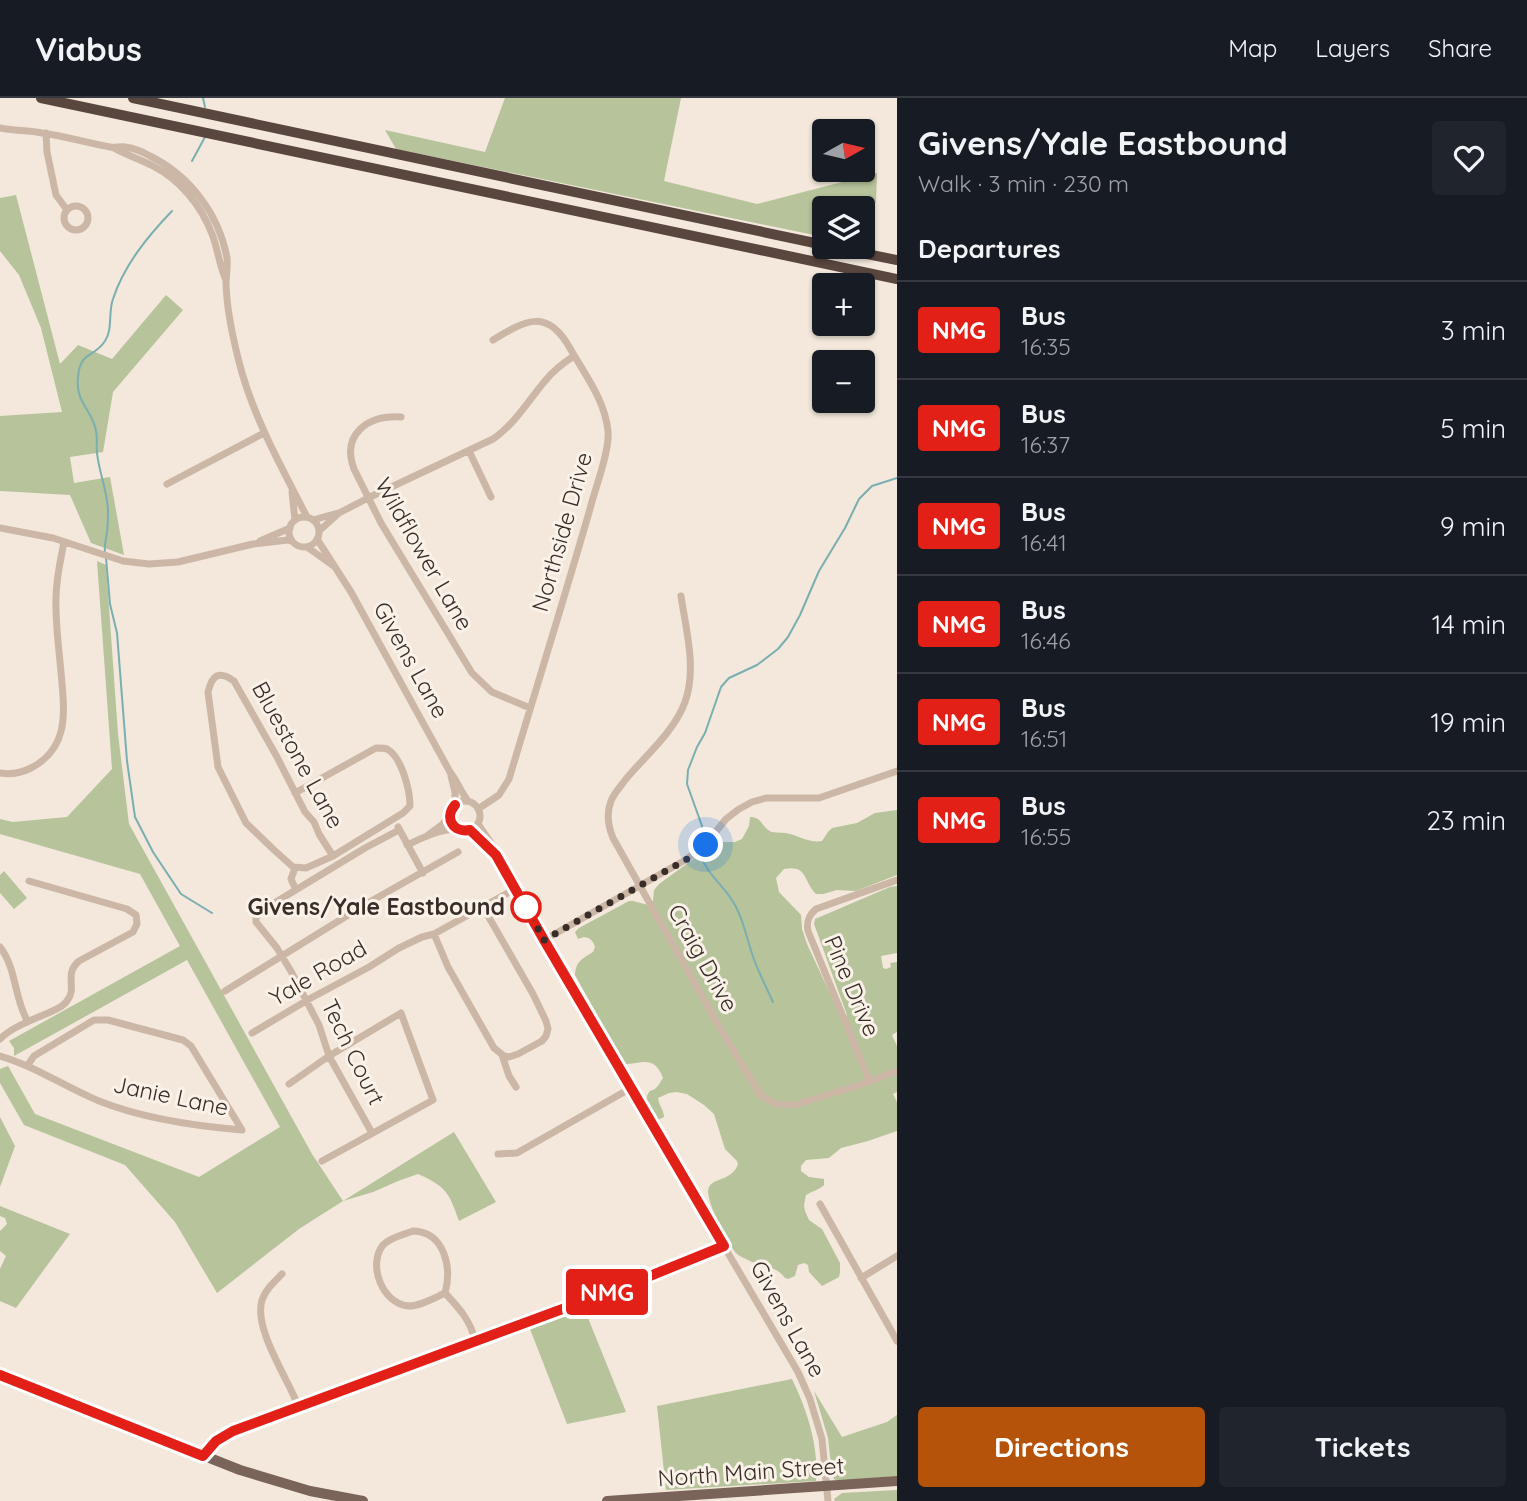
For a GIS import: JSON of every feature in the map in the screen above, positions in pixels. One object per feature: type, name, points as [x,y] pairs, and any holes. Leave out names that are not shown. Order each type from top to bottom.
[{"type":"highway","points":[[41,98],[897,279]]},
{"type":"highway","points":[[133,98],[812,242]]},
{"type":"highway","points":[[875,256],[897,260]]},
{"type":"main road","points":[[0,1375],[265,1479],[320,1497],[362,1501]]},
{"type":"main road","name":"North Main Street","points":[[607,1501],[728,1497],[897,1481]]},
{"type":"street","points":[[0,128],[125,147],[158,160],[179,174],[198,194],[222,238],[228,269],[226,281],[229,315],[247,390],[264,433],[318,535]]},
{"type":"street","points":[[46,133],[56,195],[66,210]]},
{"type":"street","name":"Northside Drive","points":[[478,809],[499,795],[509,779],[609,435],[597,395],[555,328],[542,322],[527,322],[493,340]]},
{"type":"street","points":[[253,544],[288,540],[307,547],[339,513],[493,439],[515,419],[552,373],[574,356]]},
{"type":"street","name":"Wildflower Lane","points":[[401,417],[389,416],[372,421],[358,430],[350,450],[351,460],[381,523],[472,673],[492,692],[530,708]]},
{"type":"street","points":[[167,484],[264,433]]},
{"type":"street","points":[[469,451],[491,497]]},
{"type":"street","points":[[291,488],[295,520],[289,532],[292,541]]},
{"type":"street","points":[[295,520],[339,513]]},
{"type":"street","points":[[0,528],[37,534],[116,559],[139,563],[169,563],[253,544],[290,528]]},
{"type":"street","name":"Givens Lane","points":[[318,535],[468,802]]},
{"type":"street","points":[[0,773],[16,774],[37,765],[54,748],[62,730],[64,707],[56,603],[64,542]]},
{"type":"street","name":"Givens Lane","points":[[307,547],[336,567]]},
{"type":"street","name":"Craig Drive","points":[[681,596],[691,671],[686,699],[672,726],[615,793],[608,810],[612,838],[761,1096],[776,1104],[794,1105],[897,1072]]},
{"type":"street","name":"Bluestone Lane","points":[[295,868],[246,823],[218,767],[208,692],[214,677],[220,674],[234,681],[305,812],[314,822],[333,856]]},
{"type":"street","points":[[295,793],[376,747],[386,748],[400,764],[410,797],[410,806],[394,819],[333,856],[306,868],[295,868],[291,879],[296,890],[399,830]]},
{"type":"street","points":[[544,940],[687,859],[710,839],[726,819],[752,802],[766,798],[820,798],[897,771]]},
{"type":"street","name":"Givens Lane","points":[[450,772],[455,805]]},
{"type":"street","points":[[407,845],[443,824],[455,805],[460,802],[472,803],[478,809],[478,824],[470,830],[450,829],[427,835]]},
{"type":"street","points":[[450,814],[450,821],[457,829]]},
{"type":"street","points":[[394,819],[423,873]]},
{"type":"street","name":"Givens Lane","points":[[478,824],[798,1372],[810,1399],[822,1439],[828,1501]]},
{"type":"street","name":"Givens Lane","points":[[470,830],[496,855]]},
{"type":"street","points":[[225,991],[366,904],[458,852]]},
{"type":"street","name":"Pine Drive","points":[[870,1080],[807,923],[816,909],[897,880]]},
{"type":"street","points":[[0,1039],[66,1003],[71,991],[71,971],[77,962],[133,932],[137,924],[135,915],[130,910],[29,881]]},
{"type":"street","name":"Yale Road","points":[[251,1033],[399,948],[434,934],[516,889]]},
{"type":"street","name":"Tech Court","points":[[296,890],[261,911],[256,918],[258,925],[282,957],[318,1026],[329,1056],[372,1133]]},
{"type":"street","points":[[483,907],[533,994],[547,1024],[546,1037],[536,1045],[513,1056],[502,1055]]},
{"type":"street","points":[[434,934],[458,986],[494,1048],[502,1055],[516,1087]]},
{"type":"street","points":[[0,947],[9,962],[28,1022]]},
{"type":"street","points":[[289,1084],[329,1056],[401,1013],[433,1100],[322,1161]]},
{"type":"street","name":"Janie Lane","points":[[0,1056],[128,1111],[201,1126],[242,1130],[191,1046],[184,1040],[108,1020],[94,1020],[34,1056],[27,1066]]},
{"type":"street","points":[[498,1154],[517,1153],[631,1087]]},
{"type":"street","points":[[820,1204],[897,1341]]},
{"type":"street","points":[[413,1231],[434,1238],[447,1262],[445,1293],[409,1306],[389,1297],[377,1272],[379,1254],[385,1243],[413,1231]]},
{"type":"street","points":[[203,1456],[223,1436],[724,1246]]},
{"type":"street","points":[[861,1278],[897,1256]]},
{"type":"street","points":[[282,1274],[265,1293],[261,1315],[276,1361],[299,1408]]},
{"type":"street","points":[[445,1293],[464,1315],[475,1341]]},
{"type":"green space","points":[[505,98],[681,98],[664,181],[757,204],[842,182],[875,182],[877,173],[876,202],[875,196],[812,196],[812,235],[396,149],[385,130],[485,152]]},
{"type":"green space","points":[[16,195],[60,364],[78,345],[112,359],[166,295],[183,310],[113,392],[103,452],[70,457],[74,483],[110,477],[124,555],[91,543],[70,495],[0,491],[0,416],[62,412],[41,328],[19,275],[0,251],[0,198]]},
{"type":"green space","points":[[97,561],[106,565],[118,734],[129,824],[312,1154],[343,1201],[299,1229],[217,1293],[175,1222],[125,1165],[24,1125],[0,1083],[0,1069],[8,1066],[35,1114],[199,1177],[280,1127],[187,960],[14,1056],[14,1048],[9,1041],[180,946],[140,874],[0,834],[0,819],[13,822],[67,817],[112,769]]},
{"type":"green space","points":[[897,810],[897,875],[856,891],[837,890],[823,894],[816,894],[797,869],[784,869],[776,878],[779,892],[801,915],[807,944],[842,1019],[847,1015],[814,924],[815,919],[897,886],[897,953],[881,956],[883,968],[891,967],[890,963],[897,962],[897,1032],[892,1035],[897,1046],[897,1092],[893,1094],[897,1102],[897,1131],[841,1148],[829,1158],[806,1160],[801,1166],[801,1171],[809,1177],[824,1179],[824,1185],[806,1195],[805,1211],[809,1220],[822,1229],[840,1263],[839,1277],[822,1286],[804,1263],[798,1265],[795,1276],[788,1279],[777,1270],[751,1262],[736,1253],[718,1221],[708,1193],[712,1184],[732,1173],[738,1164],[725,1149],[714,1114],[687,1094],[676,1092],[658,1098],[664,1117],[658,1120],[653,1114],[647,1098],[663,1078],[652,1063],[625,1064],[621,1058],[575,975],[578,963],[593,952],[595,947],[589,938],[578,939],[575,932],[629,901],[648,905],[653,901],[654,890],[659,884],[717,842],[735,842],[742,839],[749,826],[750,817],[757,819],[772,832],[822,841],[832,828],[857,823],[875,813]]},
{"type":"green space","points":[[4,871],[27,898],[14,909],[0,893],[0,875]]},
{"type":"green space","points":[[0,1117],[15,1146],[0,1187]]},
{"type":"green space","points":[[454,1132],[496,1202],[459,1221],[446,1192],[418,1174],[343,1201]]},
{"type":"green space","points":[[0,1206],[70,1234],[16,1308],[0,1301],[0,1269],[6,1256],[0,1251],[0,1231],[7,1224],[5,1218],[0,1216]]},
{"type":"green space","points":[[584,1308],[626,1412],[567,1424],[530,1329]]},
{"type":"green space","points":[[792,1379],[811,1428],[816,1455],[816,1481],[666,1490],[657,1406]]},
{"type":"green space","points":[[814,1391],[842,1437],[887,1422],[897,1415],[897,1476],[838,1481],[834,1479],[828,1438]]},
{"type":"green space","points":[[897,1490],[897,1501],[834,1499],[842,1493]]},
{"type":"waterway","points":[[203,98],[205,107]]},
{"type":"waterway","points":[[192,161],[205,137]]},
{"type":"waterway","points":[[105,553],[108,510],[98,460],[96,431],[79,393],[79,369],[85,359],[105,341],[110,326],[113,299],[130,263],[172,211]]},
{"type":"waterway","points":[[700,845],[702,826],[687,784],[688,770],[705,733],[721,687],[729,678],[757,665],[778,649],[800,615],[819,571],[859,499],[872,486],[897,478]]},
{"type":"waterway","points":[[106,558],[110,604],[117,633],[127,761],[135,817],[153,852],[181,894],[212,913]]},
{"type":"waterway","points":[[700,854],[707,869],[737,909],[755,962],[773,1002]]},
{"type":"bus line","name":"NMG","points":[[0,1375],[203,1456],[216,1441],[233,1431],[630,1284],[724,1246],[496,855],[470,830],[461,831],[450,821],[455,805]]},
{"type":"place","name":"Givens/Yale Eastbound","points":[[526,907]]},
{"type":"route","points":[[526,907],[544,940],[687,859],[706,845]]}]
